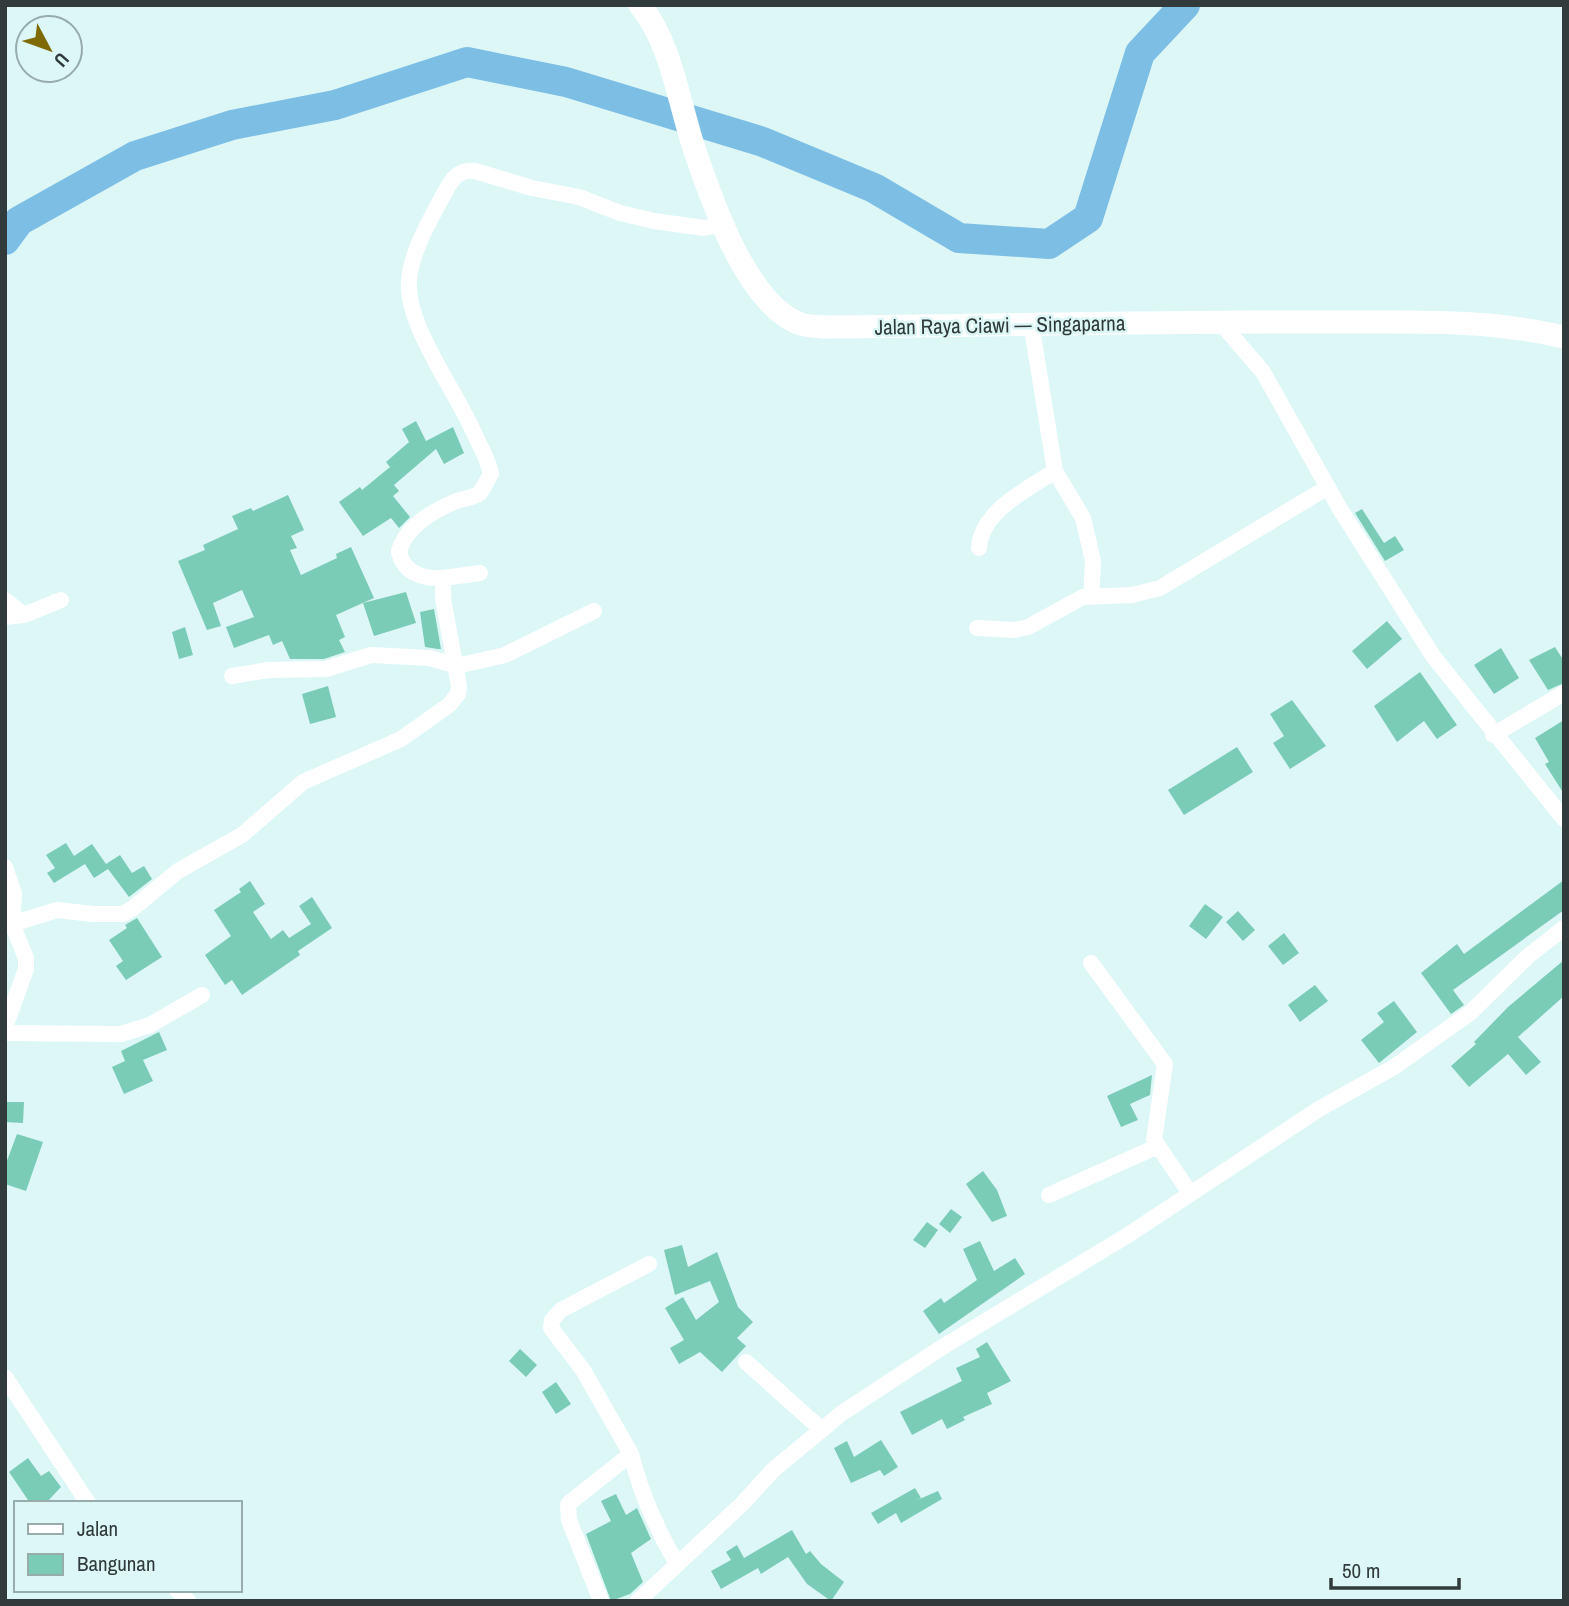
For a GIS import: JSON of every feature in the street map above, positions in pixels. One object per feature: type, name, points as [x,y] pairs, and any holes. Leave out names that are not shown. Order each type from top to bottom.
[{"type":"main road","name":"Jalan Raya Ciawi — Singaparna","points":[[640,5],[668,59],[696,155],[738,255],[763,296],[785,316],[800,325],[865,327],[1220,322],[1463,324],[1534,330],[1564,337]]},
{"type":"street","points":[[480,573],[425,579],[413,573],[401,560],[398,552],[410,531],[456,501],[480,493],[491,474],[465,411],[434,358],[409,290],[416,251],[429,220],[454,176],[462,171],[475,171],[668,223],[704,228],[724,224]]},
{"type":"street","points":[[1220,322],[1263,372],[1328,487],[1433,656],[1493,735],[1564,819]]},
{"type":"street","points":[[1031,323],[1055,471],[1083,518],[1093,561],[1091,597]]},
{"type":"street","points":[[979,548],[985,529],[1006,504],[1055,471]]},
{"type":"street","points":[[977,628],[1014,630],[1028,627],[1074,600],[1132,595],[1160,588],[1328,487]]},
{"type":"street","points":[[12,924],[57,910],[122,914],[132,909],[178,871],[242,835],[303,782],[401,739],[449,705],[458,694],[457,666],[443,599],[443,578]]},
{"type":"street","points":[[5,600],[24,615]]},
{"type":"street","points":[[5,617],[24,615],[61,600]]},
{"type":"street","points":[[232,676],[268,670],[326,670],[371,655],[430,659],[457,666],[505,655],[594,611]]},
{"type":"street","points":[[1493,735],[1564,693]]},
{"type":"street","points":[[5,867],[14,894],[12,924],[26,958],[26,969],[5,1027]]},
{"type":"street","points":[[638,1601],[743,1503],[773,1470],[821,1429],[941,1348],[1128,1235],[1319,1110],[1394,1067],[1470,1013],[1507,975],[1564,928]]},
{"type":"street","points":[[1091,963],[1165,1064],[1153,1132],[1156,1147],[1190,1193]]},
{"type":"street","points":[[5,1034],[121,1034],[150,1025],[202,995]]},
{"type":"street","points":[[1049,1195],[1156,1147]]},
{"type":"street","points":[[649,1264],[561,1310],[552,1320],[551,1328],[583,1370],[631,1454],[638,1488],[651,1518],[677,1564]]},
{"type":"street","points":[[746,1362],[821,1429]]},
{"type":"street","points":[[6,1378],[87,1501]]},
{"type":"street","points":[[601,1601],[569,1520],[568,1504],[631,1454]]},
{"type":"building","points":[[416,421],[426,441],[453,427],[464,453],[444,464],[436,449],[394,485],[399,491],[393,496],[410,517],[399,528],[391,518],[363,536],[339,502],[360,487],[362,490],[390,467],[386,462],[409,442],[402,429]]},
{"type":"building","points":[[288,495],[304,530],[291,536],[297,548],[290,550],[301,575],[337,558],[336,554],[351,547],[374,598],[336,615],[345,637],[339,640],[345,652],[324,659],[290,659],[282,641],[273,645],[269,635],[234,648],[226,627],[254,617],[242,590],[213,603],[221,626],[207,630],[178,561],[205,550],[203,545],[238,529],[232,516],[251,508],[253,511]]},
{"type":"building","points":[[1362,509],[1384,543],[1395,536],[1404,550],[1385,561],[1355,513]]},
{"type":"building","points":[[406,592],[416,623],[374,636],[363,603]]},
{"type":"building","points":[[434,609],[441,649],[425,647],[420,612]]},
{"type":"building","points":[[1387,621],[1402,639],[1367,669],[1352,651]]},
{"type":"building","points":[[185,627],[193,655],[179,659],[172,632]]},
{"type":"building","points":[[1555,647],[1564,661],[1564,683],[1548,690],[1529,660]]},
{"type":"building","points":[[1501,648],[1519,678],[1494,694],[1474,665]]},
{"type":"building","points":[[1420,672],[1457,725],[1437,739],[1424,721],[1397,742],[1374,706]]},
{"type":"building","points":[[328,686],[336,717],[310,724],[302,694]]},
{"type":"building","points":[[1292,700],[1326,746],[1290,769],[1273,743],[1284,736],[1270,714]]},
{"type":"building","points":[[1564,720],[1564,794],[1545,764],[1549,762],[1535,738]]},
{"type":"building","points":[[1237,747],[1253,772],[1184,815],[1168,790]]},
{"type":"building","points":[[66,843],[74,856],[92,844],[106,864],[120,855],[132,873],[144,866],[152,879],[129,897],[108,869],[94,878],[85,864],[54,883],[47,873],[55,868],[46,855]]},
{"type":"building","points":[[1564,880],[1564,910],[1453,990],[1464,1005],[1451,1014],[1421,973],[1457,944],[1464,954]]},
{"type":"building","points":[[250,881],[265,904],[253,912],[271,939],[283,930],[289,938],[311,924],[299,906],[312,897],[332,928],[298,951],[300,955],[242,995],[232,980],[225,985],[205,955],[231,936],[214,910],[241,892],[239,889]]},
{"type":"building","points":[[1205,904],[1223,917],[1206,939],[1189,926]]},
{"type":"building","points":[[1238,911],[1255,930],[1243,941],[1226,922]]},
{"type":"building","points":[[137,918],[162,957],[126,980],[116,966],[123,961],[109,940]]},
{"type":"building","points":[[1284,933],[1299,953],[1283,965],[1268,946]]},
{"type":"building","points":[[1564,960],[1564,996],[1518,1037],[1541,1062],[1526,1075],[1508,1054],[1469,1087],[1451,1066],[1476,1044],[1474,1042],[1508,1007]]},
{"type":"building","points":[[1315,985],[1328,1001],[1300,1022],[1288,1005]]},
{"type":"building","points":[[1394,1001],[1417,1032],[1379,1063],[1361,1040],[1384,1022],[1377,1013]]},
{"type":"building","points":[[159,1032],[167,1050],[143,1060],[153,1081],[124,1094],[112,1067],[125,1061],[121,1051]]},
{"type":"building","points":[[1152,1075],[1150,1095],[1130,1104],[1138,1120],[1121,1127],[1107,1096]]},
{"type":"building","points":[[5,1102],[24,1102],[23,1123],[5,1122]]},
{"type":"building","points":[[17,1134],[43,1142],[26,1191],[5,1184],[5,1166]]},
{"type":"building","points":[[983,1171],[997,1190],[1007,1216],[992,1222],[966,1184]]},
{"type":"building","points":[[951,1209],[962,1217],[950,1233],[939,1224]]},
{"type":"building","points":[[927,1222],[938,1230],[925,1248],[913,1240]]},
{"type":"building","points":[[980,1241],[994,1271],[1015,1258],[1025,1274],[939,1334],[923,1311],[941,1298],[944,1303],[977,1280],[963,1249]]},
{"type":"building","points":[[682,1245],[688,1267],[717,1252],[738,1307],[753,1322],[737,1338],[746,1346],[722,1372],[700,1352],[679,1364],[670,1348],[684,1340],[665,1308],[683,1297],[696,1320],[719,1302],[710,1281],[675,1295],[664,1250]]},
{"type":"building","points":[[987,1342],[1011,1381],[987,1393],[992,1404],[963,1417],[965,1420],[947,1429],[942,1419],[912,1435],[900,1412],[962,1381],[956,1368],[980,1357],[976,1349]]},
{"type":"building","points":[[520,1349],[537,1365],[526,1377],[509,1361]]},
{"type":"building","points":[[556,1382],[571,1404],[556,1414],[542,1392]]},
{"type":"building","points":[[881,1440],[898,1467],[884,1476],[880,1470],[851,1483],[834,1448],[847,1441],[854,1457]]},
{"type":"building","points":[[28,1458],[41,1476],[49,1471],[61,1487],[48,1501],[29,1501],[9,1472]]},
{"type":"building","points":[[915,1488],[921,1498],[915,1501],[938,1491],[942,1499],[901,1523],[896,1513],[878,1524],[871,1513]]},
{"type":"building","points":[[616,1494],[626,1515],[637,1508],[651,1539],[631,1553],[643,1582],[630,1594],[611,1601],[586,1534],[611,1521],[601,1501]]},
{"type":"building","points":[[792,1530],[806,1554],[810,1551],[821,1564],[844,1582],[831,1601],[807,1584],[788,1557],[761,1574],[758,1568],[721,1589],[711,1571],[731,1560],[726,1552],[737,1545],[744,1558]]},
{"type":"waterway","points":[[5,240],[19,221],[135,156],[232,125],[335,105],[467,62],[566,82],[763,142],[874,188],[959,238],[1049,244],[1088,218],[1140,53],[1185,5]]}]
